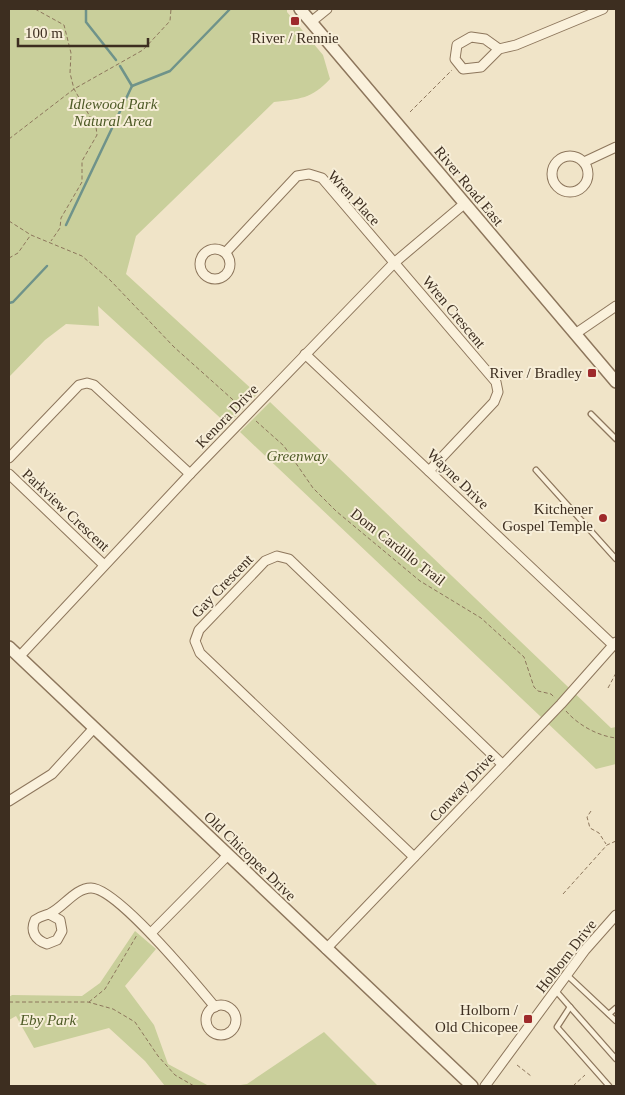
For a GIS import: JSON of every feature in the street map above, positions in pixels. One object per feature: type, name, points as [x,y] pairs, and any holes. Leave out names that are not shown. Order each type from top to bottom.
[{"type":"street","name":"River Road East","points":[[300,9],[616,382]]},
{"type":"street","points":[[311,22],[327,9]]},
{"type":"street","points":[[499,49],[484,39],[471,37],[457,45],[455,59],[463,69],[470,70],[481,67],[499,49],[516,45],[603,9]]},
{"type":"street","points":[[584,162],[616,147]]},
{"type":"street","points":[[573,156],[584,162],[588,173],[585,184],[581,188],[570,192],[559,189],[555,184],[552,173],[556,162],[561,158],[573,156]]},
{"type":"street","name":"Wren Place","points":[[226,252],[297,176],[309,174],[322,178],[394,263]]},
{"type":"street","name":"Kenora Drive","points":[[19,657],[190,474],[394,263],[464,204]]},
{"type":"street","name":"Wren Crescent","points":[[394,263],[496,382],[498,392],[494,402],[429,470]]},
{"type":"street","points":[[576,334],[616,306]]},
{"type":"street","name":"Wayne Drive","points":[[305,354],[615,644]]},
{"type":"street","name":"Parkview Crescent","points":[[9,458],[79,385],[87,383],[94,385],[190,474]]},
{"type":"street","name":"Parkview Crescent","points":[[9,474],[104,566]]},
{"type":"street","name":"Gay Crescent","points":[[414,857],[200,653],[195,641],[199,630],[265,561],[277,556],[289,559],[502,764]]},
{"type":"street","name":"Conway Drive","points":[[326,949],[615,644]]},
{"type":"street","name":"Old Chicopee Drive","points":[[9,647],[472,1086]]},
{"type":"street","points":[[9,801],[52,774],[94,728]]},
{"type":"street","points":[[151,933],[228,855]]},
{"type":"street","points":[[49,914],[82,890],[91,888],[102,890],[151,933],[215,1006]]},
{"type":"street","name":"Holborn Drive","points":[[485,1086],[602,928],[616,915]]},
{"type":"lane","points":[[591,414],[616,439]]},
{"type":"lane","points":[[536,470],[616,558]]},
{"type":"lane","points":[[568,975],[616,1020]]},
{"type":"lane","points":[[556,991],[616,1059]]},
{"type":"lane","points":[[570,1007],[557,1027],[609,1086]]},
{"type":"lane","points":[[609,1014],[616,1008]]},
{"type":"path","points":[[35,9],[64,25],[71,52],[70,73],[74,89],[96,126],[97,134],[82,161],[82,182],[61,218],[60,228],[50,242]]},
{"type":"path","points":[[9,139],[74,89],[143,50],[170,21],[171,9]]},
{"type":"path","points":[[410,112],[458,64]]},
{"type":"path","points":[[9,221],[31,235],[82,256],[110,280],[174,346],[245,411]]},
{"type":"path","points":[[9,258],[18,253],[31,235]]},
{"type":"path","name":"Dom Cardillo Trail","points":[[253,418],[284,446],[313,488],[336,511],[420,581],[482,618],[524,657],[534,686],[538,690],[551,694],[557,700]]},
{"type":"path","points":[[608,688],[616,673]]},
{"type":"path","points":[[564,708],[572,718],[593,731],[616,738]]},
{"type":"path","points":[[591,811],[587,817],[588,823],[599,833],[607,845]]},
{"type":"path","points":[[563,894],[607,845],[616,841]]},
{"type":"path","points":[[88,1002],[104,989],[140,932]]},
{"type":"path","points":[[9,1002],[88,1002],[112,1009],[135,1022],[158,1056],[175,1075],[194,1086]]},
{"type":"path","points":[[517,1065],[531,1076]]},
{"type":"path","points":[[573,1086],[585,1075]]},
{"type":"green space","name":"Idlewood Park Natural Area","points":[[9,9],[287,9],[287,12],[323,55],[330,79],[317,91],[305,97],[274,102],[136,236],[126,274],[257,394],[228,425],[98,306],[99,326],[66,324],[45,340],[9,377]]},
{"type":"green space","name":"Greenway","points":[[270,402],[611,728],[616,727],[616,764],[596,769],[240,432]]},
{"type":"green space","name":"Eby Park","points":[[135,931],[156,949],[125,986],[154,1025],[168,1064],[209,1086],[165,1086],[145,1061],[109,1028],[34,1048],[16,1016],[9,1020],[9,997],[12,995],[82,996],[100,983]]},
{"type":"green space","points":[[324,1032],[378,1086],[234,1086],[247,1084]]},
{"type":"waterway","points":[[86,9],[86,22],[116,60]]},
{"type":"waterway","points":[[132,86],[170,71],[230,9]]},
{"type":"waterway","points":[[120,66],[132,86]]},
{"type":"waterway","points":[[66,225],[132,86]]},
{"type":"waterway","points":[[9,303],[13,302],[47,266]]},
{"type":"place","name":"River / Rennie","points":[[295,21]]},
{"type":"place","name":"River / Bradley","points":[[592,373]]},
{"type":"place","name":"Kitchener Gospel Temple","points":[[603,518]]},
{"type":"place","name":"Holborn / Old Chicopee","points":[[528,1019]]}]
